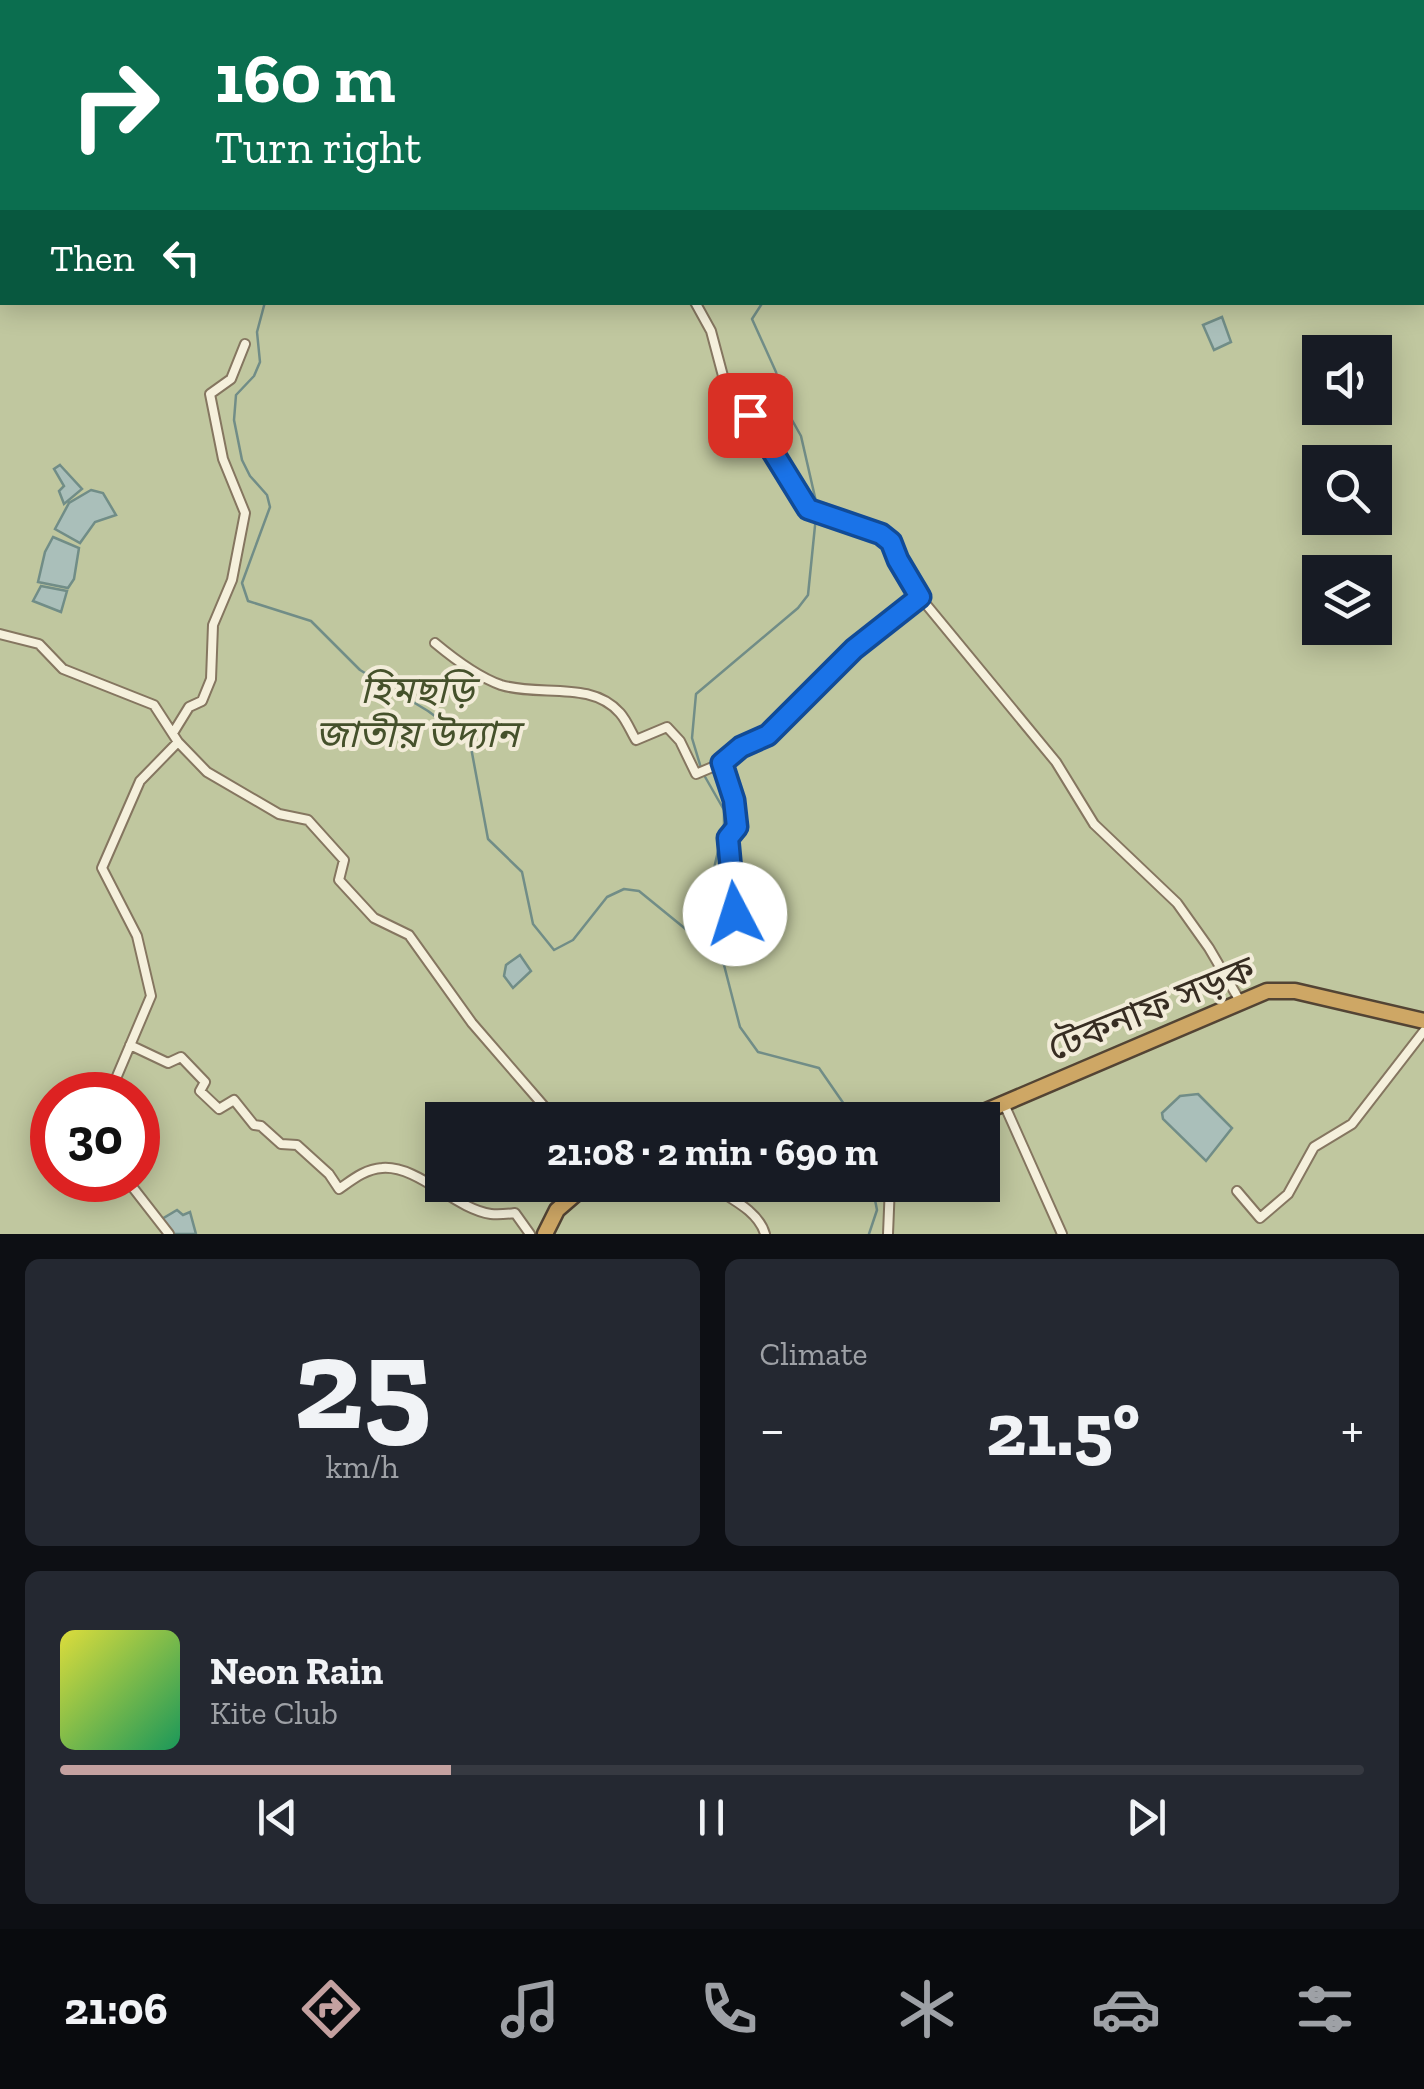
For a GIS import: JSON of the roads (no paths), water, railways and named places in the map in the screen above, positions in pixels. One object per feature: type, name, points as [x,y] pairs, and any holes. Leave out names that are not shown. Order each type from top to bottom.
[{"type":"highway","name":"টেকনাফ সড়ক","points":[[1000,1106],[1267,992],[1295,991],[1424,1022]]},
{"type":"highway","points":[[544,1234],[557,1210],[566,1202]]},
{"type":"street","points":[[697,305],[710,331],[723,376],[808,509],[881,534],[891,542],[920,597],[1056,762],[1090,811],[1094,824],[1177,903],[1240,1001]]},
{"type":"street","points":[[118,1072],[151,996],[136,936],[102,868],[140,781],[176,738],[189,707],[202,700],[210,679],[213,624],[232,580],[244,513],[223,459],[210,394],[231,378],[245,344]]},
{"type":"street","points":[[435,643],[499,684],[531,691],[585,692],[600,698],[620,713],[636,740],[667,728],[680,741],[696,774],[768,735],[854,649],[920,597]]},
{"type":"street","points":[[0,634],[39,644],[63,670],[154,705],[176,738],[207,772],[278,814],[308,820],[344,860],[339,880],[374,918],[409,935],[472,1023],[540,1102]]},
{"type":"street","points":[[717,765],[734,800],[737,827],[728,838],[735,914]]},
{"type":"street","points":[[1237,1191],[1260,1218],[1288,1194],[1314,1147],[1352,1124],[1424,1031]]},
{"type":"street","points":[[130,1045],[168,1063],[181,1057],[205,1082],[200,1091],[219,1110],[234,1100],[254,1125],[281,1144],[297,1146],[330,1174],[339,1188],[364,1172],[384,1167],[432,1185],[490,1214],[515,1214],[530,1234]]},
{"type":"street","points":[[1004,1104],[1062,1234]]},
{"type":"street","points":[[144,1202],[169,1234]]},
{"type":"street","points":[[736,1202],[762,1224],[764,1234]]},
{"type":"street","points":[[888,1234],[889,1202]]},
{"type":"water","points":[[1222,317],[1231,342],[1214,350],[1203,325]]},
{"type":"water","points":[[60,465],[82,489],[64,504],[59,491],[64,486],[54,469]]},
{"type":"water","points":[[91,490],[103,493],[116,515],[95,522],[80,543],[55,529],[69,503]]},
{"type":"water","points":[[53,537],[79,548],[74,579],[68,588],[38,582]]},
{"type":"water","points":[[41,586],[67,591],[61,612],[33,601]]},
{"type":"water","points":[[520,955],[531,971],[513,988],[504,976],[506,965]]},
{"type":"water","points":[[1198,1094],[1232,1128],[1206,1161],[1163,1119],[1162,1113],[1180,1096]]},
{"type":"water","points":[[177,1210],[183,1215],[190,1212],[196,1234],[172,1234],[162,1219]]},
{"type":"waterway","points":[[264,305],[257,332],[260,362],[254,376],[236,395],[234,420],[242,460],[267,495],[270,507],[242,583],[248,601],[311,621],[360,670],[470,742],[488,839],[522,872],[533,924],[554,950],[573,940],[607,897],[624,889],[639,891],[724,965],[740,1027],[758,1052],[819,1068],[843,1102]]},
{"type":"waterway","points":[[701,768],[692,738],[696,694],[798,608],[808,595],[817,506],[801,436],[783,404],[776,372],[752,319],[761,305]]},
{"type":"waterway","points":[[704,775],[724,810],[704,944]]},
{"type":"waterway","points":[[869,1234],[877,1210],[875,1202]]},
{"type":"park label","name":"হিমছড়ি জাতীয় উদ্যান","points":[[417,712]]}]
